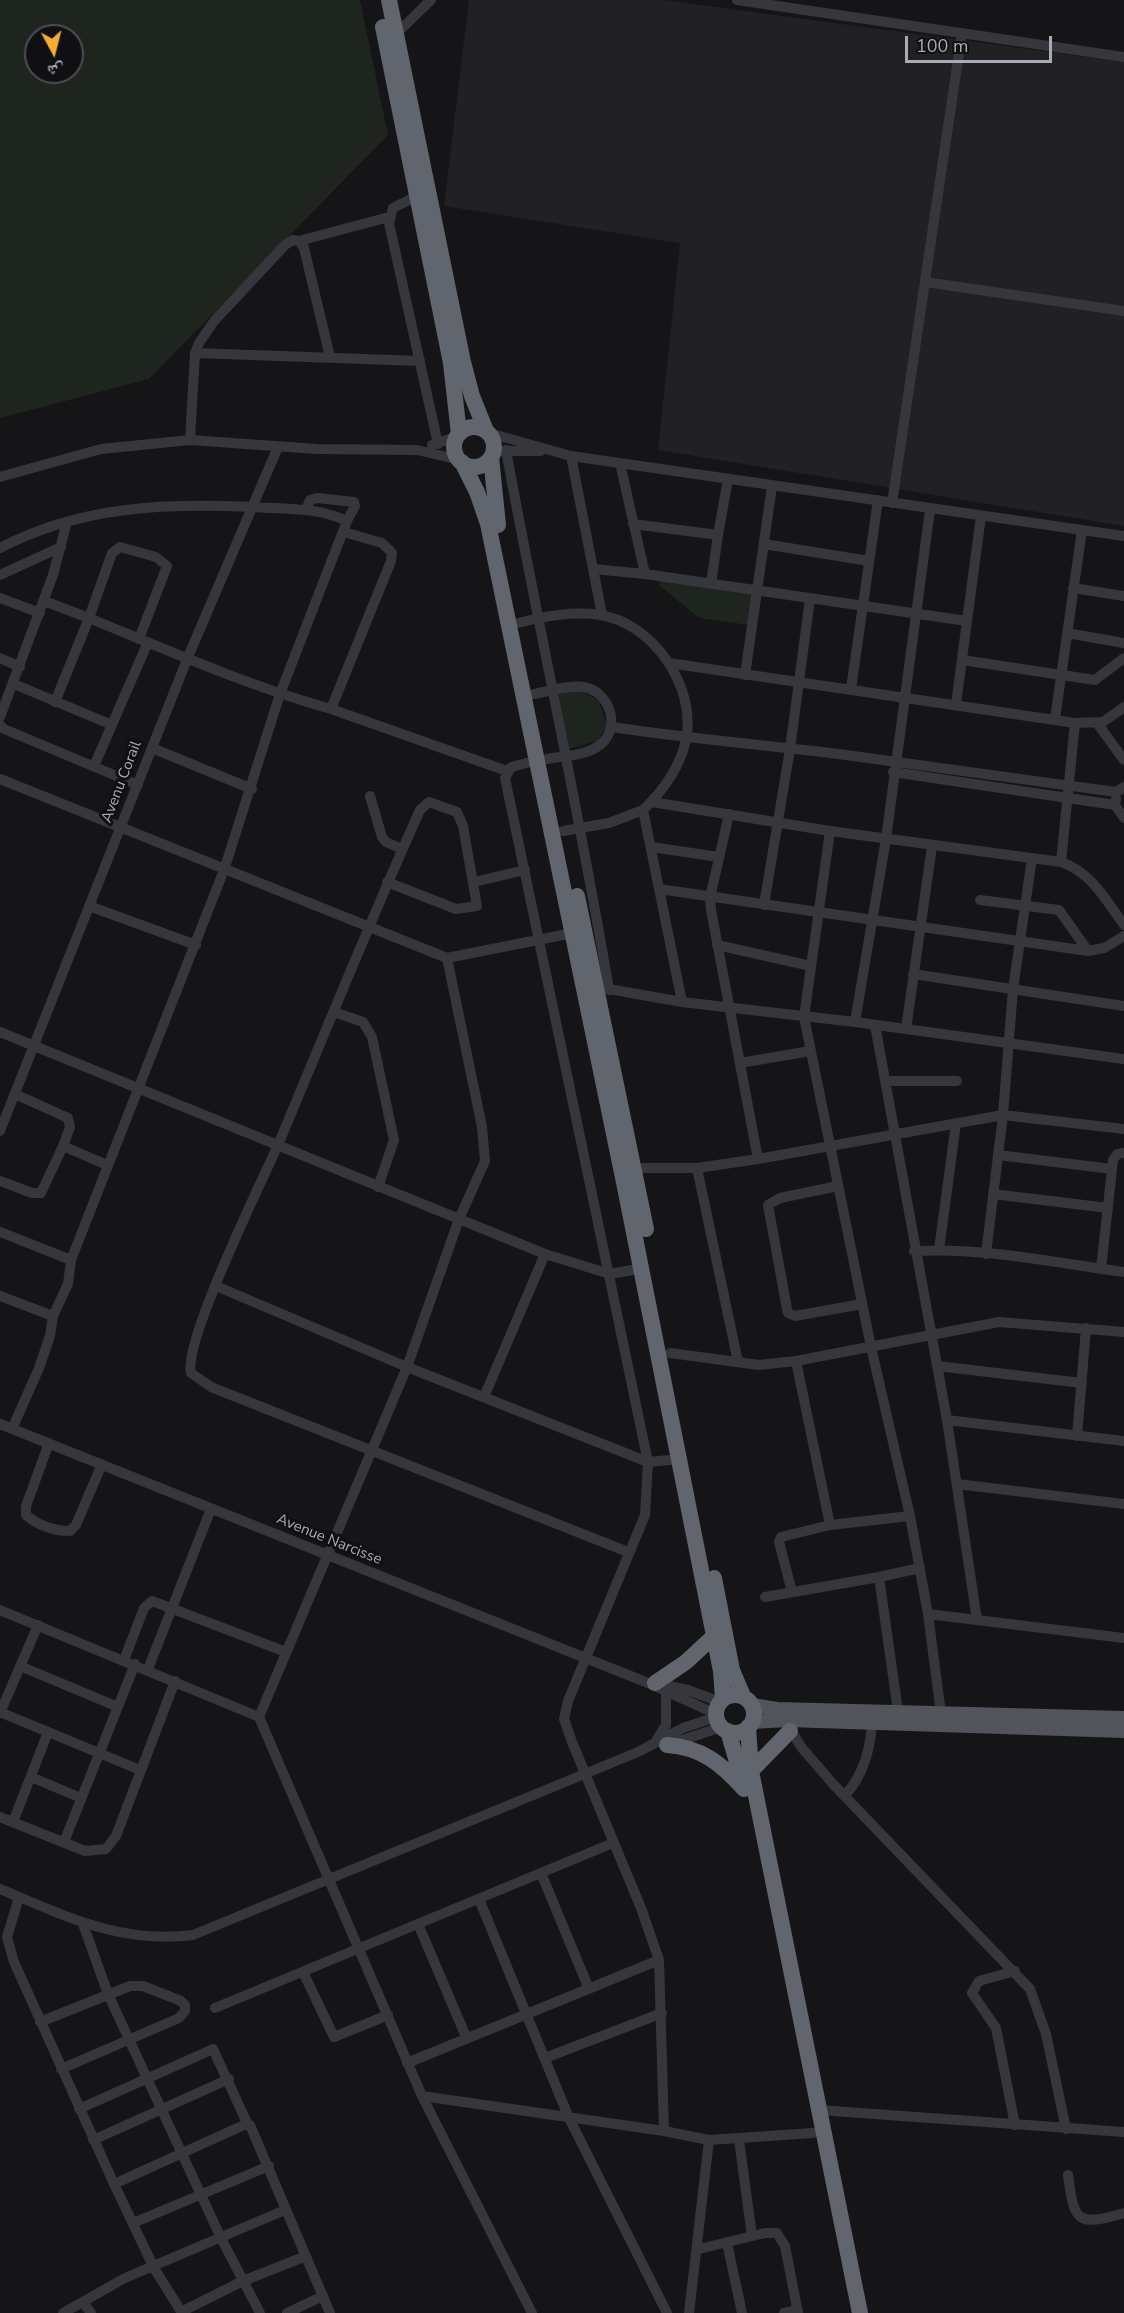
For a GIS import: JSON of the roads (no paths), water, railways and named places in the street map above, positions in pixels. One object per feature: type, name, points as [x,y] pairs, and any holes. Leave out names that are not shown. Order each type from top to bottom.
[{"type":"highway","points":[[378,0],[391,36],[442,290],[459,435],[455,448],[477,492],[488,524],[543,759],[603,988],[634,1168],[730,1660],[748,1701],[751,1771],[860,2313]]},
{"type":"highway","points":[[389,0],[391,36],[417,196],[467,379],[497,453],[494,506],[534,694],[573,933],[643,1268],[721,1671],[721,1715],[739,1761],[849,2313]]},
{"type":"highway","points":[[459,435],[471,427],[488,432]]},
{"type":"highway","points":[[461,461],[474,466],[487,462],[497,453]]},
{"type":"highway","points":[[657,1686],[714,1636]]},
{"type":"highway","points":[[721,1715],[732,1695],[748,1701]]},
{"type":"highway","points":[[721,1715],[742,1731],[750,1725]]},
{"type":"highway","points":[[751,1771],[788,1725]]},
{"type":"highway","points":[[661,1744],[687,1748],[706,1755],[723,1766],[744,1789]]},
{"type":"main road","points":[[748,1701],[777,1709],[872,1717],[1124,1718]]},
{"type":"main road","points":[[750,1725],[788,1725],[872,1717],[898,1711],[941,1718],[1124,1731]]},
{"type":"street","points":[[391,36],[432,0]]},
{"type":"street","points":[[737,0],[1124,57]]},
{"type":"street","points":[[892,503],[962,33]]},
{"type":"street","points":[[190,440],[195,353],[204,333],[285,244],[293,240],[299,241],[389,217],[397,204],[417,196]]},
{"type":"street","points":[[389,217],[438,444]]},
{"type":"street","points":[[299,241],[309,265],[330,357]]},
{"type":"street","points":[[925,282],[1124,311]]},
{"type":"street","points":[[195,353],[420,362]]},
{"type":"street","points":[[488,432],[571,456],[878,500],[930,510],[1124,536]]},
{"type":"street","points":[[417,450],[459,435]]},
{"type":"street","points":[[0,477],[101,449],[190,440],[278,447],[417,450],[461,461]]},
{"type":"street","name":"Avenu Corail","points":[[0,1131],[188,657],[278,447]]},
{"type":"street","points":[[549,449],[497,453],[537,618],[582,827],[603,988],[682,1002],[855,1022],[1124,1059]]},
{"type":"street","points":[[571,456],[602,615]]},
{"type":"street","points":[[620,463],[645,574]]},
{"type":"street","points":[[711,584],[728,479]]},
{"type":"street","points":[[745,675],[772,486]]},
{"type":"street","points":[[12,1429],[39,1368],[50,1336],[53,1316],[68,1284],[71,1260],[107,1165],[224,870],[252,789],[279,694],[347,521],[356,506],[354,502],[317,498],[310,500],[306,510]]},
{"type":"street","points":[[851,690],[878,500]]},
{"type":"street","points":[[0,548],[29,533],[68,522],[142,507],[210,504],[306,510],[347,521]]},
{"type":"street","points":[[855,1022],[886,839],[930,510]]},
{"type":"street","points":[[956,704],[981,516]]},
{"type":"street","points":[[0,717],[2,705],[14,684],[44,601],[68,522]]},
{"type":"street","points":[[633,524],[718,535]]},
{"type":"street","points":[[1054,718],[1082,530]]},
{"type":"street","points":[[331,709],[391,561],[392,553],[382,543],[344,532]]},
{"type":"street","points":[[764,544],[869,561]]},
{"type":"street","points":[[0,575],[61,547]]},
{"type":"street","points":[[55,702],[89,618],[111,553],[115,549],[129,548],[164,561],[166,571],[143,640],[112,725],[94,766]]},
{"type":"street","points":[[593,570],[645,574],[968,621]]},
{"type":"street","points":[[1073,588],[1124,596]]},
{"type":"street","points":[[0,598],[40,612]]},
{"type":"street","points":[[764,905],[776,822],[790,749],[810,599]]},
{"type":"street","points":[[44,601],[279,694],[331,709],[507,771]]},
{"type":"street","points":[[519,623],[561,613],[602,615],[630,626],[650,641],[669,663],[682,692],[686,738],[670,777],[647,806],[609,823],[563,831]]},
{"type":"street","points":[[1067,633],[1124,643]]},
{"type":"street","points":[[0,658],[20,666]]},
{"type":"street","points":[[962,660],[1095,681],[1124,658]]},
{"type":"street","points":[[669,663],[745,675],[798,680],[1075,723],[1097,723],[1124,707]]},
{"type":"street","points":[[14,684],[112,725]]},
{"type":"street","points":[[534,694],[576,687],[595,691],[606,703],[612,717],[612,727],[599,746],[589,752],[517,764],[507,771],[505,778],[648,1462],[645,1515],[568,1701],[564,1719],[584,1774],[641,1908],[659,1960],[664,2131]]},
{"type":"street","points":[[1060,862],[1075,723]]},
{"type":"street","points":[[1097,723],[1124,760]]},
{"type":"street","points":[[0,725],[4,729],[138,785]]},
{"type":"street","points":[[612,727],[686,738],[790,749],[1115,805],[1124,818]]},
{"type":"street","points":[[152,748],[252,789]]},
{"type":"street","points":[[894,767],[1120,790],[1115,805]]},
{"type":"street","points":[[0,779],[447,958],[573,933]]},
{"type":"street","points":[[370,796],[382,837],[386,842],[402,849]]},
{"type":"street","points":[[387,882],[456,909],[477,906],[463,826],[457,812],[437,803],[424,804],[402,849],[387,882],[368,925],[334,1012],[216,1286],[189,1358],[191,1373],[211,1387],[628,1552]]},
{"type":"street","points":[[647,806],[729,814],[932,846],[1060,862],[1073,866],[1090,878],[1124,925]]},
{"type":"street","points":[[647,806],[651,847],[682,1002]]},
{"type":"street","points":[[729,814],[710,898],[758,1160]]},
{"type":"street","points":[[830,831],[804,1017],[871,1347],[910,1516],[928,1614],[941,1718]]},
{"type":"street","points":[[906,1029],[932,846]]},
{"type":"street","points":[[651,847],[719,857]]},
{"type":"street","points":[[986,1254],[1003,1115],[1013,989],[1032,858]]},
{"type":"street","points":[[474,882],[525,870]]},
{"type":"street","points":[[659,889],[1088,951],[1104,948],[1124,936]]},
{"type":"street","points":[[980,900],[1059,910],[1088,951]]},
{"type":"street","points":[[89,906],[196,945]]},
{"type":"street","points":[[717,945],[811,966]]},
{"type":"street","points":[[259,1717],[407,1367],[459,1219],[485,1161],[486,1151],[447,958]]},
{"type":"street","points":[[913,975],[1119,1005],[1124,996]]},
{"type":"street","points":[[334,1012],[363,1022],[372,1037],[394,1140],[378,1186]]},
{"type":"street","points":[[875,1025],[914,1251],[947,1420],[977,1620]]},
{"type":"street","points":[[0,1032],[545,1254],[610,1274],[643,1268]]},
{"type":"street","points":[[740,1063],[810,1051]]},
{"type":"street","points":[[885,1081],[957,1081]]},
{"type":"street","points":[[0,1181],[32,1193],[41,1193],[70,1127],[68,1118],[15,1094]]},
{"type":"street","points":[[634,1168],[697,1167],[758,1160],[1003,1115],[1124,1129]]},
{"type":"street","points":[[939,1250],[956,1123]]},
{"type":"street","points":[[63,1146],[107,1165]]},
{"type":"street","points":[[1101,1269],[1114,1157],[1124,1153]]},
{"type":"street","points":[[998,1155],[1112,1169]]},
{"type":"street","points":[[697,1167],[738,1362]]},
{"type":"street","points":[[838,1186],[780,1198],[768,1205],[787,1309],[791,1316],[862,1304]]},
{"type":"street","points":[[993,1194],[1108,1208]]},
{"type":"street","points":[[0,1232],[71,1260]]},
{"type":"street","points":[[914,1251],[939,1250],[986,1254],[1124,1272]]},
{"type":"street","points":[[484,1396],[545,1254]]},
{"type":"street","points":[[216,1286],[407,1367],[648,1462],[680,1459]]},
{"type":"street","points":[[0,1296],[53,1316]]},
{"type":"street","points":[[670,1353],[772,1365],[999,1322],[1124,1332]]},
{"type":"street","points":[[1077,1436],[1086,1328]]},
{"type":"street","points":[[796,1361],[830,1526]]},
{"type":"street","points":[[937,1366],[1082,1383]]},
{"type":"street","points":[[947,1420],[1124,1441]]},
{"type":"street","name":"Avenue Narcisse","points":[[0,1424],[657,1686],[721,1715]]},
{"type":"street","points":[[49,1443],[26,1506],[26,1515],[33,1521],[60,1531],[69,1531],[76,1525],[102,1464]]},
{"type":"street","points":[[957,1484],[1124,1504]]},
{"type":"street","points":[[148,1669],[211,1509]]},
{"type":"street","points":[[792,1592],[779,1542],[781,1537],[830,1526],[910,1516]]},
{"type":"street","points":[[765,1596],[920,1569]]},
{"type":"street","points":[[879,1577],[898,1711]]},
{"type":"street","points":[[64,1842],[118,1707],[147,1604],[156,1601],[286,1653]]},
{"type":"street","points":[[0,1610],[175,1680],[259,1717],[328,1882],[422,2096],[532,2313]]},
{"type":"street","points":[[928,1614],[1124,1638]]},
{"type":"street","points":[[38,1625],[0,1713],[140,1770]]},
{"type":"street","points":[[20,1666],[118,1707]]},
{"type":"street","points":[[0,1817],[94,1852],[111,1845],[175,1680]]},
{"type":"street","points":[[657,1686],[666,1725],[661,1744]]},
{"type":"street","points":[[0,1889],[83,1924],[145,1937],[193,1935],[328,1882],[661,1744],[683,1728],[721,1715]]},
{"type":"street","points":[[846,1794],[858,1779],[864,1762],[872,1717]]},
{"type":"street","points":[[788,1725],[833,1784],[846,1794],[1015,1971],[1036,1999],[1066,2128]]},
{"type":"street","points":[[13,1822],[48,1732]]},
{"type":"street","points":[[31,1777],[81,1798]]},
{"type":"street","points":[[215,2008],[613,1843]]},
{"type":"street","points":[[541,1873],[589,1989]]},
{"type":"street","points":[[19,1897],[8,1931],[8,1943],[40,2022],[93,2140],[154,2268],[181,2312],[243,2281],[306,2256]]},
{"type":"street","points":[[478,1899],[528,2014],[568,2118],[667,2313]]},
{"type":"street","points":[[83,1924],[108,1994],[221,2238],[260,2313]]},
{"type":"street","points":[[418,1924],[467,2039]]},
{"type":"street","points":[[407,2063],[659,1960]]},
{"type":"street","points":[[303,1971],[334,2037],[388,2015]]},
{"type":"street","points":[[1015,1971],[979,1981],[972,1993],[996,2028],[1015,2125]]},
{"type":"street","points":[[40,2022],[108,1994],[138,1985],[181,2001],[185,2005],[185,2011],[179,2018],[61,2069]]},
{"type":"street","points":[[545,2058],[662,2013]]},
{"type":"street","points":[[79,2109],[213,2049],[229,2079],[248,2124],[252,2127],[330,2313]]},
{"type":"street","points":[[93,2140],[163,2111],[229,2079]]},
{"type":"street","points":[[422,2096],[664,2131],[709,2140],[739,2140],[813,2133]]},
{"type":"street","points":[[819,2110],[1124,2132]]},
{"type":"street","points":[[114,2184],[248,2124]]},
{"type":"street","points":[[689,2313],[699,2249],[709,2140]]},
{"type":"street","points":[[739,2140],[752,2236]]},
{"type":"street","points":[[133,2223],[269,2166]]},
{"type":"street","points":[[1068,2175],[1072,2205],[1080,2217],[1093,2222],[1124,2213]]},
{"type":"street","points":[[63,2313],[125,2278],[154,2268],[285,2210]]},
{"type":"street","points":[[699,2249],[771,2233],[781,2237],[798,2312],[784,2313]]},
{"type":"street","points":[[727,2243],[742,2313]]},
{"type":"street","points":[[287,2313],[323,2296]]},
{"type":"street","points":[[83,2302],[92,2313]]}]
